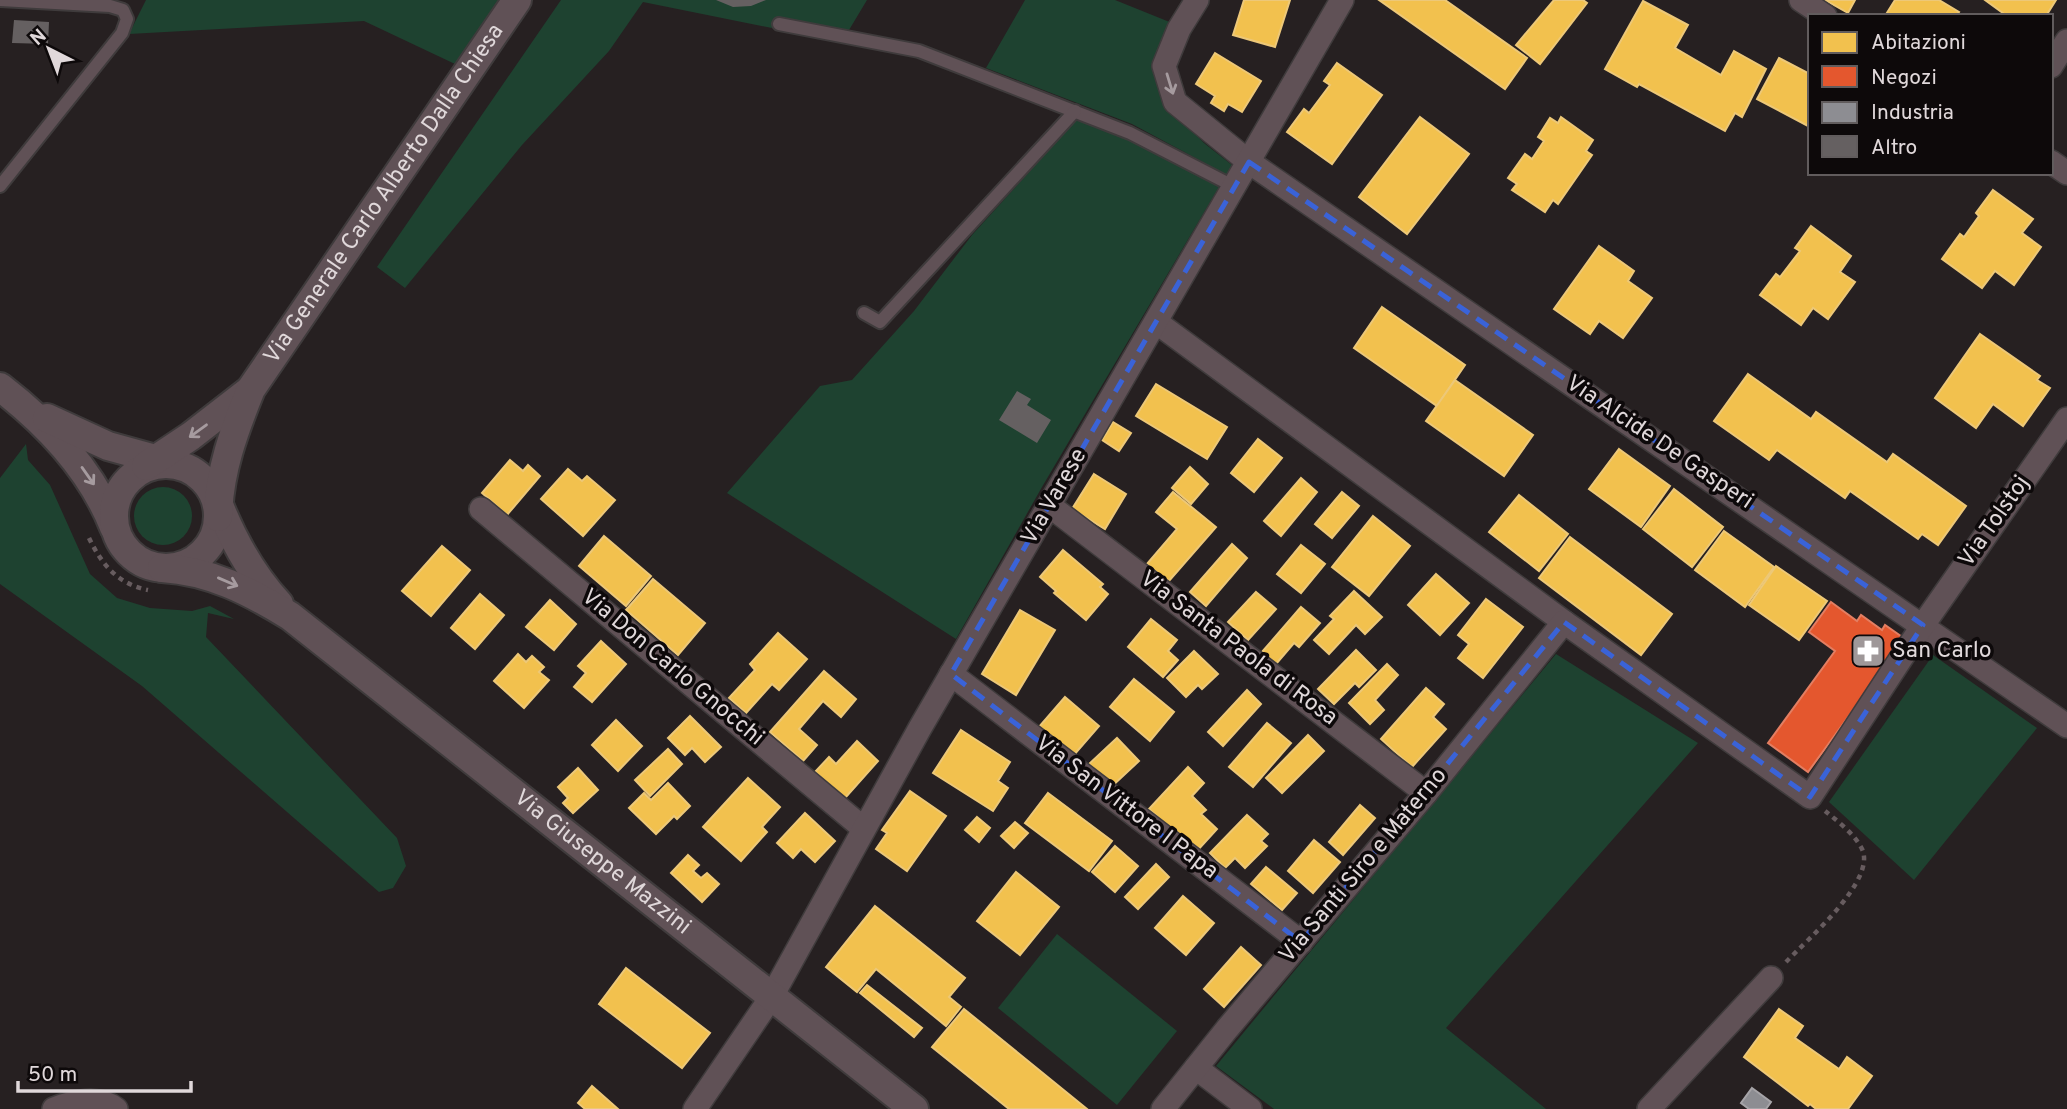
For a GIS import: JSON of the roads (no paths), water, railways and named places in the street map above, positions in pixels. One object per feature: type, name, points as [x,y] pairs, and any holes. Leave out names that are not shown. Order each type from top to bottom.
[{"type":"street","name":"Via Generale Carlo Alberto Dalla Chiesa","points":[[216,505],[230,443],[251,389],[517,0]]},
{"type":"street","name":"Via Alcide De Gasperi","points":[[1197,0],[1179,29],[1164,66],[1175,102],[1249,162],[2067,726]]},
{"type":"street","name":"Via Varese","points":[[695,1109],[772,996],[951,674],[1342,0]]},
{"type":"street","points":[[1801,0],[1822,14]]},
{"type":"street","points":[[2053,63],[2067,41]]},
{"type":"street","points":[[1156,322],[1564,622],[1810,797],[1923,625]]},
{"type":"street","points":[[0,387],[26,407],[89,478],[102,499],[117,536],[133,557],[145,564],[162,568],[182,565],[200,555],[212,540],[216,505],[206,482],[196,473],[155,465],[85,437],[26,407]]},
{"type":"street","name":"Via Generale Carlo Alberto Dalla Chiesa","points":[[155,465],[251,389]]},
{"type":"street","name":"Via Tolstoj","points":[[1923,625],[2067,419]]},
{"type":"street","points":[[117,536],[113,519],[116,500],[122,486],[155,465]]},
{"type":"street","name":"Via Giuseppe Mazzini","points":[[216,505],[258,578],[290,617]]},
{"type":"street","name":"Via Santa Paola di Rosa","points":[[1050,506],[1426,793]]},
{"type":"street","name":"Via Don Carlo Gnocchi","points":[[481,509],[863,828]]},
{"type":"street","name":"Via Giuseppe Mazzini","points":[[162,568],[210,575],[263,599],[290,617],[914,1109]]},
{"type":"street","name":"Via Santi Siro e Materno","points":[[1163,1109],[1426,793],[1564,622]]},
{"type":"street","name":"Via San Vittore I Papa","points":[[951,674],[1301,942]]},
{"type":"street","points":[[1649,1109],[1771,978]]},
{"type":"street","points":[[1196,1068],[1250,1109]]},
{"type":"street","points":[[54,1109],[75,1102],[90,1102],[111,1104],[116,1109]]},
{"type":"lane","points":[[0,0],[110,6],[123,10],[127,19],[122,33],[0,186]]},
{"type":"lane","points":[[779,24],[919,51],[1130,133],[1235,187]]},
{"type":"lane","points":[[864,313],[880,322],[1075,111]]},
{"type":"place","name":"San Carlo","points":[[1868,651]]}]
